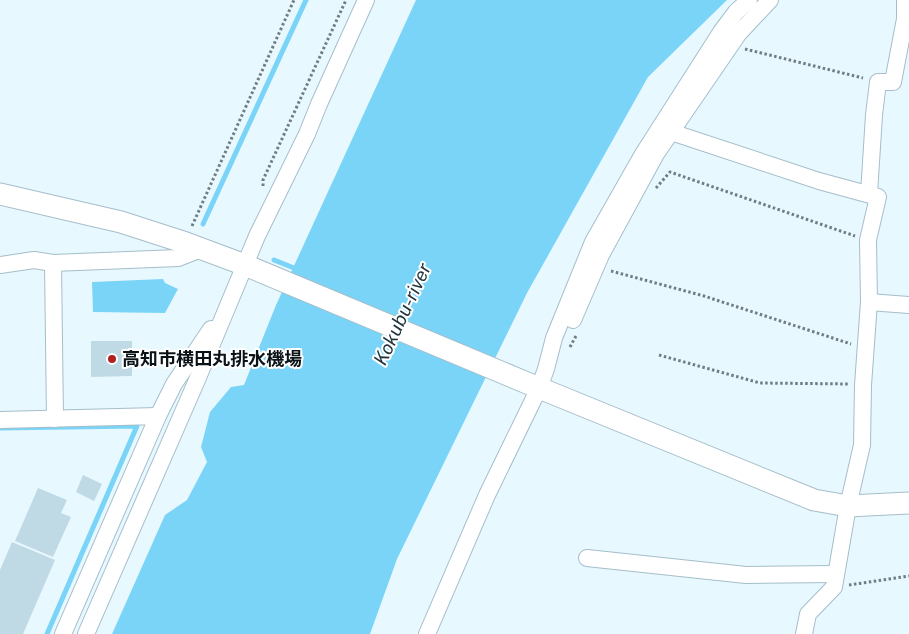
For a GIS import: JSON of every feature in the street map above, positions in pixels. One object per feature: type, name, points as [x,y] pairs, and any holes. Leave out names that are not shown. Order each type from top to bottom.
[{"type":"street","points":[[86,634],[225,314],[252,268],[257,236],[307,134],[318,104],[366,0]]},
{"type":"street","points":[[439,634],[484,529],[507,456],[593,242],[651,152],[721,32],[736,12],[749,0]]},
{"type":"street","points":[[538,380],[559,353],[601,255],[636,191],[651,152],[671,132],[739,33],[770,0]]},
{"type":"street","points":[[869,194],[878,82],[893,82],[905,19],[905,0]]},
{"type":"street","points":[[671,132],[819,181],[878,197],[868,240],[869,302],[863,384],[862,445],[848,506],[835,580],[808,614],[804,634]]},
{"type":"street","points":[[0,194],[121,222],[201,248],[538,380],[814,500],[848,506],[909,503]]},
{"type":"street","points":[[0,266],[34,260],[53,263],[178,258],[201,248]]},
{"type":"street","points":[[53,263],[55,419]]},
{"type":"street","points":[[869,302],[909,305]]},
{"type":"street","points":[[62,634],[158,416],[174,384],[208,332],[225,314]]},
{"type":"street","points":[[0,420],[158,416]]},
{"type":"street","points":[[427,634],[487,495],[507,456]]},
{"type":"street","points":[[587,558],[746,575],[835,580]]},
{"type":"path","points":[[182,224],[192,226],[294,0]]},
{"type":"path","points":[[262,190],[263,180],[346,0]]},
{"type":"path","points":[[730,46],[878,82]]},
{"type":"path","points":[[636,191],[655,189],[670,172],[868,240]]},
{"type":"path","points":[[606,270],[704,296],[866,349]]},
{"type":"path","points":[[659,355],[760,383],[863,384]]},
{"type":"path","points":[[835,580],[909,576]]},
{"type":"water","name":"Kokubu-river","points":[[416,0],[727,0],[648,77],[527,293],[397,559],[370,634],[112,634],[165,515],[187,500],[207,462],[201,447],[210,412],[231,387],[244,385],[276,305]]},
{"type":"water","points":[[163,279],[165,283],[178,289],[165,313],[93,312],[92,282]]},
{"type":"building","name":"高知市横田丸排水機場","points":[[91,341],[132,341],[132,376],[91,377]]},
{"type":"building","points":[[83,475],[102,484],[94,501],[76,492]]},
{"type":"building","points":[[38,488],[67,500],[61,513],[71,517],[53,557],[15,541]]},
{"type":"building","points":[[12,542],[55,560],[23,634],[0,634],[0,570]]},
{"type":"waterway","points":[[203,224],[306,0]]},
{"type":"waterway","points":[[274,260],[299,270]]},
{"type":"waterway","points":[[0,428],[137,426],[47,634]]},
{"type":"place","name":"高知市横田丸排水機場","points":[[112,359]]}]
